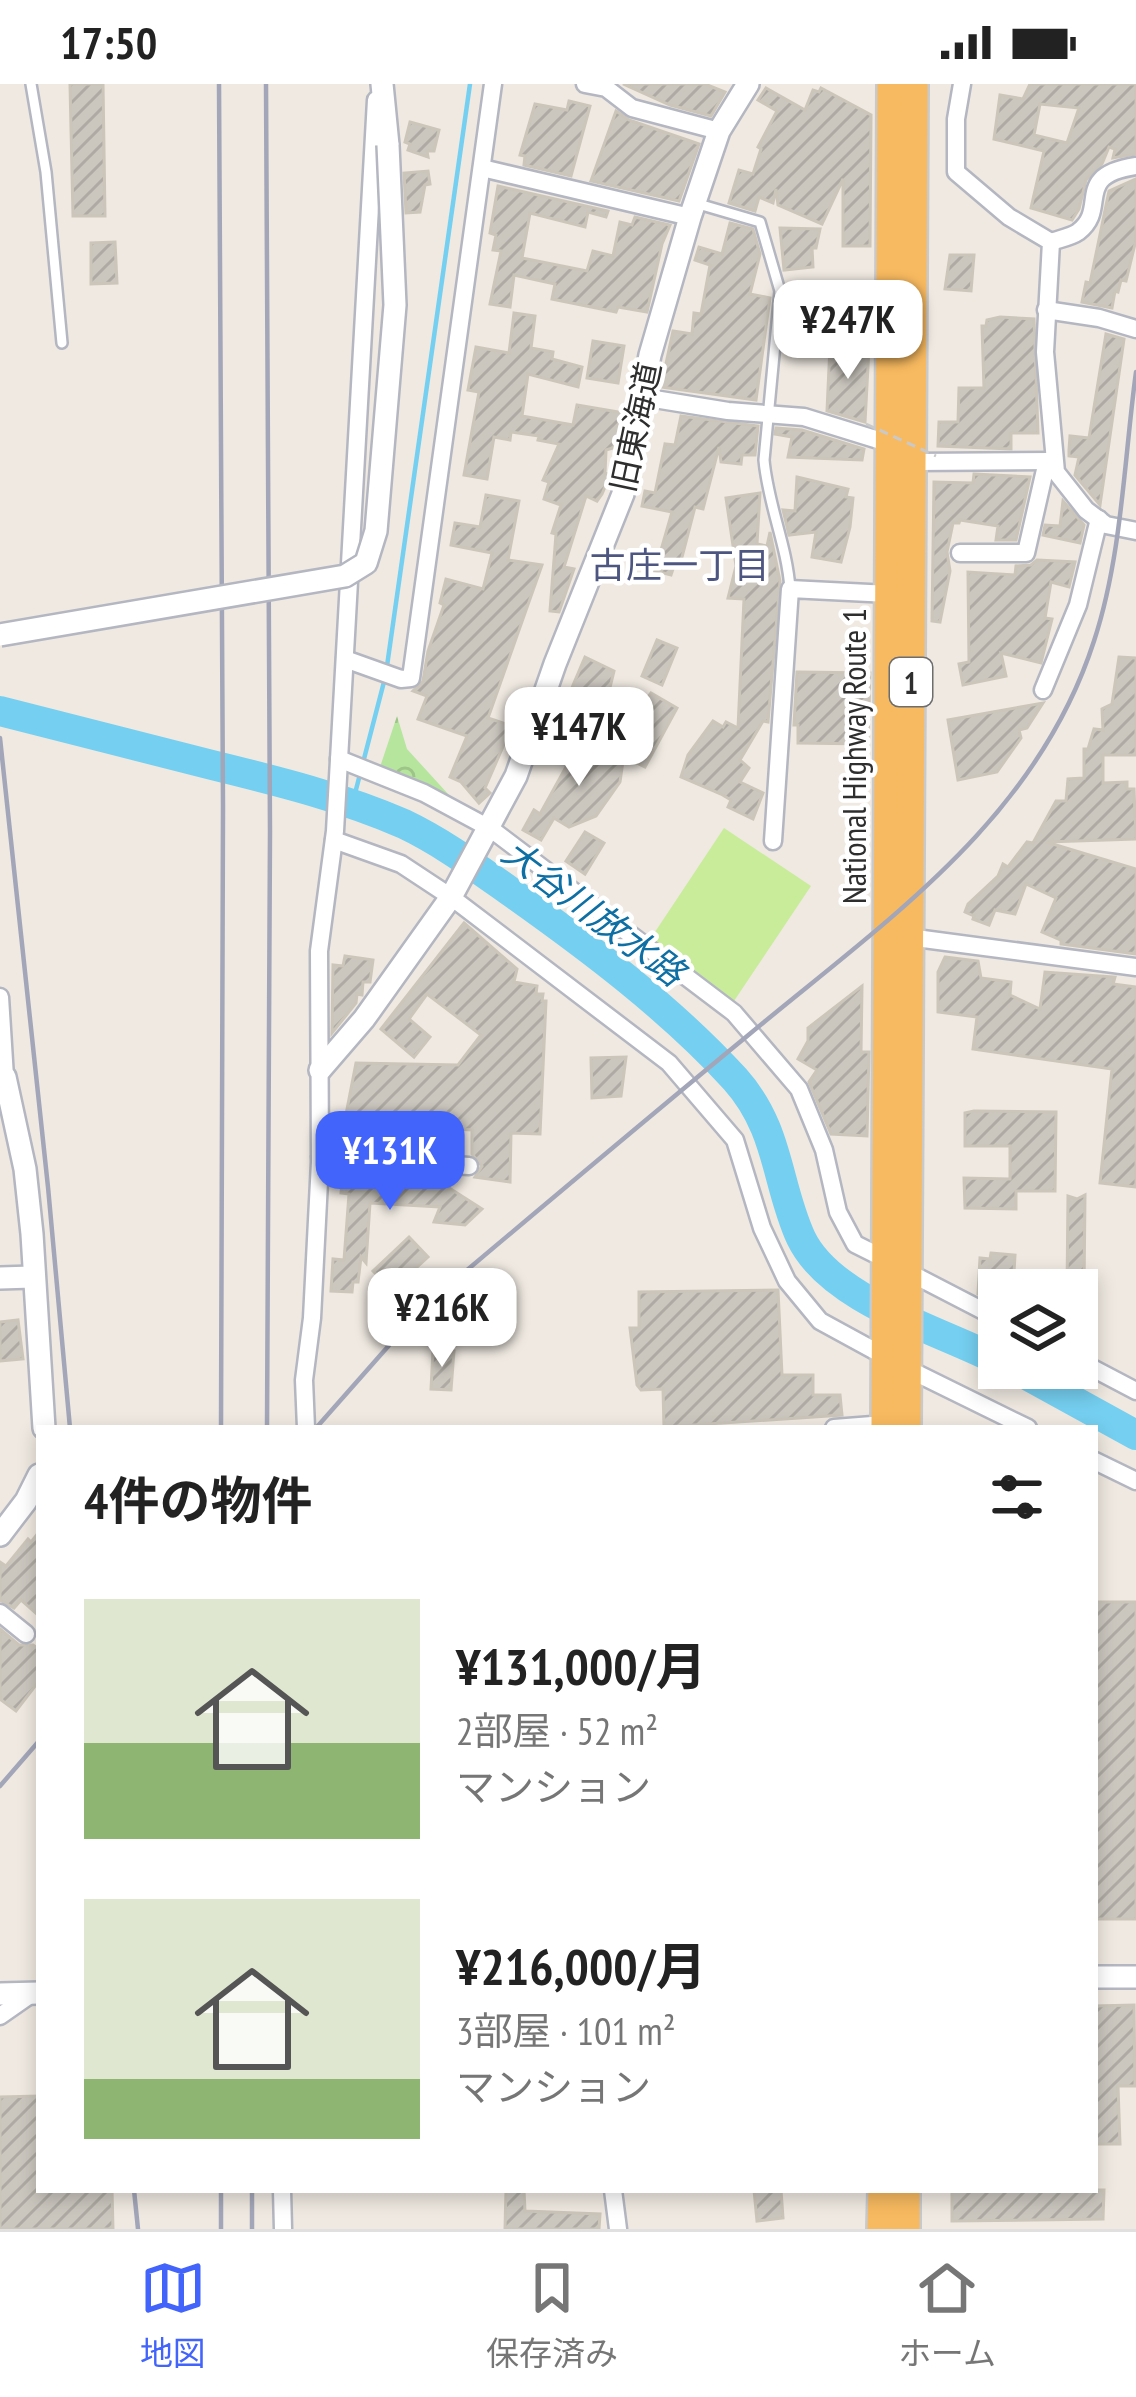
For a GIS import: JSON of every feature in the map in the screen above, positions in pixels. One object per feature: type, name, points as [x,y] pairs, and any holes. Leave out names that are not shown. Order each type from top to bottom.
[{"type":"highway","name":"National Highway Route 1","points":[[891,84],[889,921],[896,1269],[892,1425]]},
{"type":"highway","name":"National Highway Route 1","points":[[896,1269],[925,458],[914,84]]},
{"type":"highway","points":[[881,2193],[881,2229]]},
{"type":"highway","points":[[906,2193],[906,2229]]},
{"type":"street","points":[[0,635],[345,576],[366,563],[376,531],[395,305],[388,145],[379,84]]},
{"type":"street","points":[[306,1425],[304,1380],[320,1157],[320,951],[335,835],[379,84]]},
{"type":"street","points":[[345,659],[401,679],[411,678],[493,84]]},
{"type":"street","points":[[585,84],[606,88],[632,108],[719,131]]},
{"type":"street","name":"旧東海道","points":[[320,1070],[364,1018],[451,897],[516,776],[623,494],[642,397],[692,210],[719,131],[748,84]]},
{"type":"street","points":[[962,84],[956,119],[956,172],[1009,217],[1051,242],[1077,233],[1086,223],[1100,179],[1136,166]]},
{"type":"street","points":[[482,168],[692,210]]},
{"type":"street","points":[[960,553],[1026,554],[1050,461],[1045,352],[1051,242]]},
{"type":"street","points":[[1046,310],[1136,329]]},
{"type":"street","points":[[642,397],[804,417],[888,442]]},
{"type":"street","points":[[925,458],[1050,461]]},
{"type":"street","points":[[1050,461],[1069,490],[1106,525],[1136,531]]},
{"type":"street","points":[[1042,690],[1078,605],[1099,519]]},
{"type":"street","points":[[772,841],[790,589],[889,594]]},
{"type":"street","points":[[339,763],[424,793],[491,829],[734,1013],[799,1089],[824,1150],[838,1212],[855,1244],[978,1309]]},
{"type":"street","points":[[335,835],[400,864],[451,897],[669,1063],[735,1139],[762,1228],[787,1281],[820,1321],[1022,1425]]},
{"type":"street","points":[[908,937],[1136,967]]},
{"type":"street","points":[[0,997],[2,1067],[25,1169],[44,1425]]},
{"type":"street","points":[[320,1157],[469,1166]]},
{"type":"street","points":[[0,1279],[32,1277]]},
{"type":"street","points":[[1098,1371],[1136,1391]]},
{"type":"street","points":[[1098,1462],[1136,1481]]},
{"type":"street","points":[[0,1535],[36,1483]]},
{"type":"street","points":[[0,1613],[26,1634]]},
{"type":"street","points":[[1098,1976],[1136,1977]]},
{"type":"street","points":[[0,1994],[36,1993]]},
{"type":"street","points":[[0,2016],[36,1993]]},
{"type":"street","points":[[282,2193],[283,2229]]},
{"type":"street","points":[[613,2193],[618,2229]]},
{"type":"lane","points":[[31,84],[46,172],[62,343]]},
{"type":"lane","points":[[692,210],[760,222],[780,292],[764,460],[790,589]]},
{"type":"path","points":[[866,424],[925,458]]},
{"type":"green space","points":[[397,716],[407,749],[459,806],[380,767]]},
{"type":"green space","points":[[724,828],[811,886],[734,1001],[647,944]]},
{"type":"building","points":[[70,84],[103,84],[105,216],[73,216]]},
{"type":"building","points":[[623,84],[705,84],[725,92],[711,116],[670,105]]},
{"type":"building","points":[[1030,84],[1136,84],[1136,154],[1113,158],[1115,149],[1109,147],[1102,164],[1086,180],[1072,220],[1031,208],[1044,151],[994,139],[1000,95],[1023,99]],"holes":[[[1040,104],[1079,108],[1067,143],[1034,135]]]},
{"type":"building","points":[[766,88],[805,110],[813,90],[821,88],[871,115],[870,246],[843,246],[843,179],[822,224],[778,205],[776,189],[773,203],[759,197],[755,211],[729,203],[739,170],[753,174],[758,147],[777,111],[758,100]]},
{"type":"building","points":[[569,101],[590,106],[571,176],[524,165],[525,156],[520,155],[535,104],[567,110]]},
{"type":"building","points":[[616,111],[699,144],[679,201],[591,181]]},
{"type":"building","points":[[410,122],[439,130],[428,157],[408,150]]},
{"type":"building","points":[[428,171],[430,184],[425,185],[420,212],[406,213],[404,173]]},
{"type":"building","points":[[1136,179],[1136,240],[1126,281],[1121,280],[1115,291],[1112,308],[1082,302],[1109,191]]},
{"type":"building","points":[[498,186],[608,211],[606,217],[588,212],[585,227],[530,213],[522,258],[587,271],[593,251],[613,256],[620,222],[632,225],[635,217],[670,225],[647,312],[618,307],[616,312],[552,299],[555,284],[514,275],[510,307],[490,304],[501,251],[493,250],[496,235],[490,233]]},
{"type":"building","points":[[730,223],[753,229],[760,254],[750,294],[770,298],[756,400],[661,387],[673,331],[692,334],[694,313],[701,314],[710,265],[695,260],[699,247],[722,254]]},
{"type":"building","points":[[780,228],[820,229],[816,248],[812,248],[813,267],[784,270]]},
{"type":"building","points":[[115,242],[117,283],[91,284],[91,243]]},
{"type":"building","points":[[950,255],[974,255],[971,291],[945,289]]},
{"type":"building","points":[[514,313],[535,316],[531,348],[553,352],[552,359],[582,367],[578,387],[528,374],[522,416],[573,425],[577,405],[624,413],[616,447],[606,450],[605,473],[610,475],[602,494],[597,501],[586,496],[564,567],[574,569],[559,612],[550,611],[556,534],[552,533],[561,505],[544,499],[549,482],[543,480],[559,444],[511,432],[510,440],[494,437],[487,479],[464,475],[479,392],[468,390],[476,347],[509,353]]},
{"type":"building","points":[[1000,317],[1034,319],[1038,433],[1011,433],[1011,449],[938,446],[939,422],[958,422],[959,388],[984,388],[982,326]]},
{"type":"building","points":[[1106,334],[1124,339],[1100,505],[1075,475],[1079,457],[1069,456],[1069,450],[1070,436],[1089,438]]},
{"type":"building","points":[[593,341],[624,346],[618,383],[587,378]]},
{"type":"building","points":[[830,346],[869,348],[865,422],[827,411]]},
{"type":"building","points":[[681,416],[758,426],[755,455],[742,455],[741,464],[721,462],[719,447],[703,509],[695,507],[681,561],[676,560],[671,575],[655,571],[672,512],[642,506],[645,491],[655,493],[665,444],[675,445]]},
{"type":"building","points":[[776,428],[802,430],[864,449],[862,460],[788,457],[792,437],[775,434]]},
{"type":"building","points":[[974,474],[1030,477],[1016,540],[996,540],[998,526],[953,523],[940,622],[932,621],[934,482],[973,483]]},
{"type":"building","points":[[797,477],[848,489],[846,497],[853,498],[841,562],[812,557],[816,532],[789,535],[783,510],[795,511]]},
{"type":"building","points":[[760,493],[757,544],[767,546],[770,532],[780,581],[768,722],[763,721],[740,760],[749,768],[740,782],[763,793],[753,819],[728,807],[731,800],[721,794],[681,777],[688,755],[713,721],[738,728],[744,599],[728,598],[736,566],[726,498]]},
{"type":"building","points":[[486,495],[519,501],[508,560],[542,565],[488,718],[512,726],[485,788],[490,793],[479,803],[461,782],[450,777],[467,736],[418,719],[427,696],[413,691],[423,681],[444,605],[440,603],[446,579],[483,589],[492,553],[451,545],[455,523],[480,527]]},
{"type":"building","points":[[1063,501],[1084,525],[1080,543],[1043,535],[1045,525],[1060,526]]},
{"type":"building","points":[[1037,560],[1075,562],[1069,587],[1051,582],[1045,618],[1052,619],[1041,663],[1001,653],[1006,676],[963,685],[959,664],[969,662],[968,572],[1015,575],[1016,566]]},
{"type":"building","points":[[657,640],[677,648],[662,685],[642,676]]},
{"type":"building","points":[[585,657],[614,671],[607,700],[635,715],[651,693],[677,708],[645,767],[615,752],[628,728],[604,716],[598,728],[571,714],[581,695],[571,690]]},
{"type":"building","points":[[1119,657],[1136,658],[1136,755],[1103,755],[1103,783],[1127,782],[1127,789],[1134,789],[1136,839],[1046,842],[1136,869],[1136,954],[1061,944],[1042,932],[1056,898],[1026,884],[1015,914],[995,910],[989,925],[973,919],[965,912],[968,904],[998,876],[1003,864],[1008,867],[1027,842],[1033,843],[1056,801],[1066,801],[1068,779],[1084,778],[1084,749],[1094,729],[1103,730],[1102,709],[1112,704]]},
{"type":"building","points":[[797,672],[870,673],[868,744],[798,743],[798,725],[794,725]]},
{"type":"building","points":[[1043,703],[1027,728],[1019,730],[1021,738],[997,772],[958,780],[948,720]]},
{"type":"building","points":[[582,738],[623,761],[620,782],[596,816],[569,827],[554,818],[541,840],[523,830],[534,810],[540,814]]},
{"type":"building","points":[[585,832],[604,843],[585,874],[566,861]]},
{"type":"building","points":[[464,923],[517,969],[514,982],[537,986],[536,994],[543,994],[542,1001],[546,1001],[540,1134],[511,1133],[510,1182],[475,1177],[482,1166],[472,1154],[472,1130],[456,1129],[456,1120],[424,1119],[421,1150],[340,1145],[356,1063],[458,1065],[481,1035],[427,994],[409,1019],[430,1037],[414,1057],[381,1029]]},
{"type":"building","points":[[345,956],[373,960],[370,982],[363,982],[362,995],[357,994],[356,1003],[332,1033],[333,965],[343,966]]},
{"type":"building","points":[[945,957],[978,961],[981,978],[1011,982],[1010,995],[1040,1009],[1045,972],[1115,977],[1113,984],[1136,987],[1136,1187],[1100,1183],[1112,1069],[973,1049],[977,1017],[938,1012],[938,972]]},
{"type":"building","points":[[862,986],[861,1052],[869,1052],[867,1136],[831,1134],[809,1082],[817,1070],[798,1059],[808,1041],[808,1028]]},
{"type":"building","points":[[626,1057],[621,1096],[592,1098],[591,1058]]},
{"type":"building","points":[[1056,1112],[1055,1191],[1016,1191],[1016,1209],[965,1208],[964,1178],[1010,1179],[1010,1146],[965,1146],[965,1113]]},
{"type":"building","points":[[343,1171],[432,1177],[482,1209],[465,1225],[434,1222],[440,1207],[370,1203],[366,1263],[361,1257],[358,1282],[353,1282],[352,1292],[331,1291],[333,1259],[344,1260],[349,1194],[341,1193]]},
{"type":"building","points":[[1085,1195],[1084,1269],[1067,1269],[1068,1196]]},
{"type":"building","points":[[409,1237],[428,1257],[392,1290],[373,1271]]},
{"type":"building","points":[[991,1253],[1015,1255],[1014,1269],[979,1269],[980,1258],[990,1259]]},
{"type":"building","points":[[778,1290],[782,1375],[813,1375],[813,1395],[840,1395],[842,1415],[664,1425],[663,1389],[641,1390],[637,1385],[630,1328],[639,1328],[639,1292]]},
{"type":"building","points":[[18,1320],[23,1359],[0,1361],[0,1322]]},
{"type":"building","points":[[433,1350],[454,1351],[451,1390],[431,1389]]},
{"type":"building","points":[[36,1536],[36,1613],[21,1600],[14,1608],[0,1600],[0,1562],[6,1566],[28,1539],[31,1542]]},
{"type":"building","points":[[1098,1602],[1136,1602],[1136,1919],[1098,1919]]},
{"type":"building","points":[[0,1629],[19,1645],[36,1647],[36,1685],[16,1711],[0,1699]]},
{"type":"building","points":[[1134,2005],[1135,2086],[1118,2086],[1120,2144],[1098,2144],[1098,2006]]},
{"type":"building","points":[[36,2096],[36,2193],[112,2193],[113,2229],[0,2229],[0,2097]]},
{"type":"building","points":[[1104,2190],[1103,2219],[952,2221],[952,2193]]},
{"type":"building","points":[[506,2193],[524,2193],[525,2211],[600,2214],[599,2229],[505,2229]]},
{"type":"building","points":[[754,2193],[781,2193],[783,2218],[757,2221]]},
{"type":"waterway","points":[[387,666],[470,84]]},
{"type":"waterway","points":[[352,805],[385,678]]},
{"type":"waterway","name":"大谷川放水路","points":[[0,711],[333,798],[404,824],[459,856],[628,980],[735,1079],[761,1117],[793,1218],[816,1260],[836,1279],[889,1312],[978,1352]]},
{"type":"waterway","name":"大谷川放水路","points":[[1052,1389],[1136,1435]]},
{"type":"railway","points":[[219,84],[221,1425]]},
{"type":"railway","points":[[266,84],[267,1425]]},
{"type":"railway","points":[[319,1425],[407,1325],[460,1276],[902,908],[995,815],[1035,762],[1068,705],[1094,641],[1116,542],[1136,372]]},
{"type":"railway","points":[[0,738],[70,1425]]},
{"type":"railway","points":[[0,1786],[36,1744]]},
{"type":"railway","points":[[134,2193],[138,2229]]},
{"type":"railway","points":[[221,2193],[221,2229]]},
{"type":"railway","points":[[252,2193],[252,2229]]},
{"type":"district","name":"古庄一丁目","points":[[680,564]]}]
